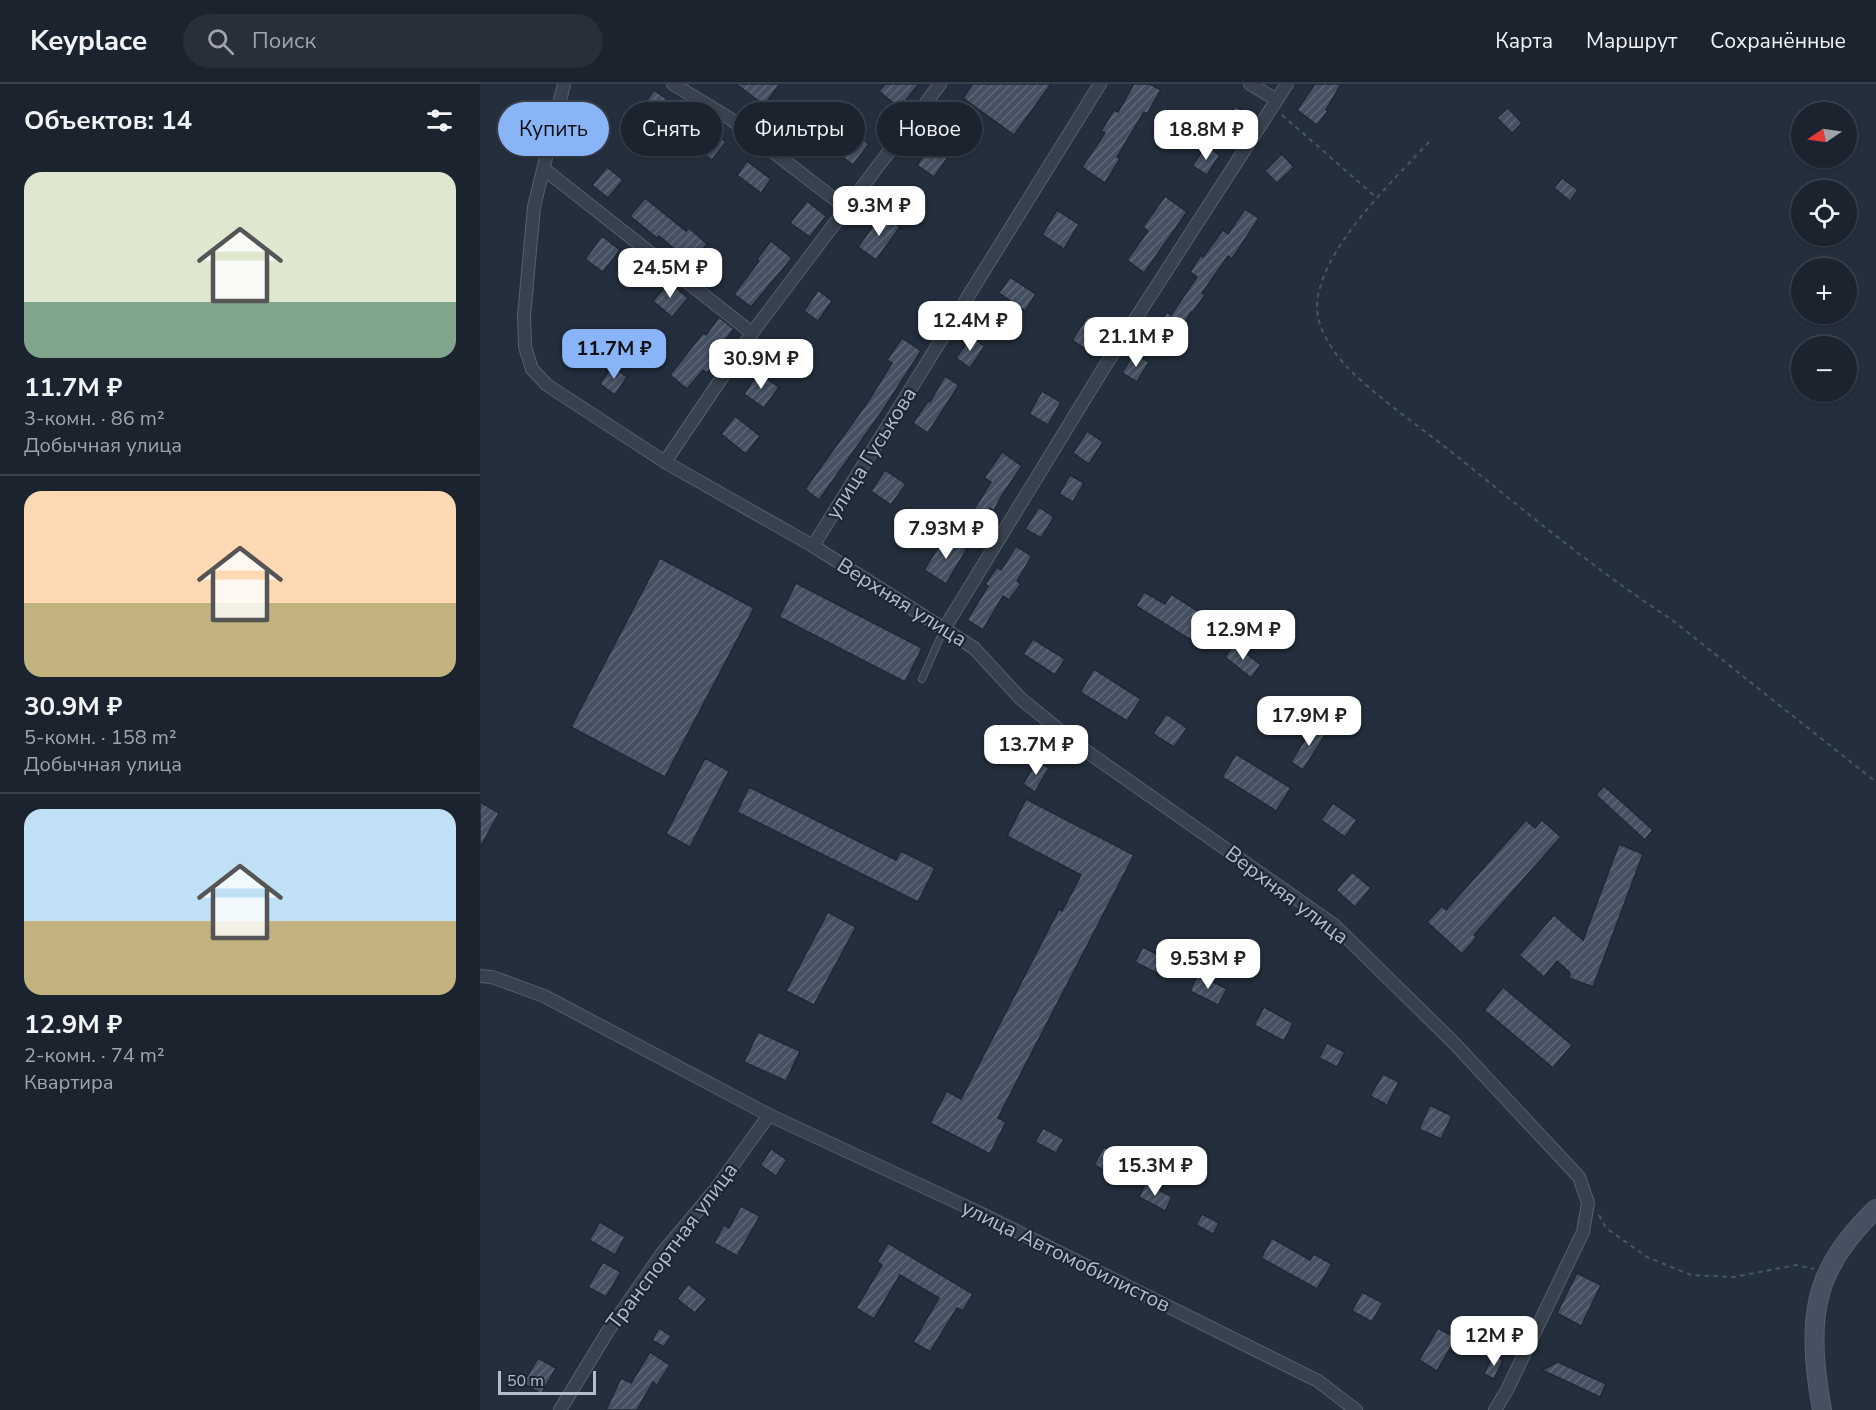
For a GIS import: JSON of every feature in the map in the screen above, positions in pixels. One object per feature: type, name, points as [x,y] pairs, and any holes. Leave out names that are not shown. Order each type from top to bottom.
[{"type":"street","name":"Верхняя улица","points":[[564,84],[534,207],[524,316],[525,347],[532,369],[547,385],[664,462],[813,546],[974,648],[1021,699],[1079,746],[1334,925],[1455,1044],[1579,1177],[1584,1189]]},
{"type":"street","points":[[673,84],[729,118],[846,208]]},
{"type":"street","points":[[664,462],[752,333],[940,84]]},
{"type":"street","name":"улица Гуськова","points":[[813,546],[1100,84]]},
{"type":"street","points":[[1250,84],[1275,104]]},
{"type":"street","points":[[944,629],[1105,366],[1287,84]]},
{"type":"street","points":[[544,169],[752,333]]},
{"type":"street","name":"улица Автомобилистов","points":[[480,976],[492,977],[544,996],[769,1115],[980,1213],[1318,1381],[1356,1410]]},
{"type":"street","name":"Транспортная улица","points":[[560,1410],[608,1331],[663,1252],[715,1190],[769,1115]]},
{"type":"street","points":[[1495,1410],[1507,1390],[1583,1232],[1588,1203],[1584,1189]]},
{"type":"street","points":[[1822,1410],[1816,1377],[1815,1330],[1820,1295],[1827,1273],[1837,1256],[1876,1209]]},
{"type":"lane","points":[[922,679],[944,629]]},
{"type":"path","points":[[1275,104],[1377,198]]},
{"type":"path","points":[[1429,142],[1362,214],[1348,233],[1320,288],[1317,310],[1325,337],[1345,364],[1387,401],[1538,522],[1671,619],[1876,782]]},
{"type":"path","points":[[1584,1189],[1606,1228],[1647,1257],[1690,1275],[1734,1277],[1796,1265],[1827,1273]]},
{"type":"building","points":[[736,84],[780,84],[766,102],[760,102]]},
{"type":"building","points":[[885,84],[919,84],[904,102],[892,102],[879,91]]},
{"type":"building","points":[[973,84],[1051,84],[1014,135],[982,112],[982,102],[969,102],[963,98]]},
{"type":"building","points":[[1134,84],[1150,84],[1161,90],[1147,114],[1144,112],[1117,157],[1120,159],[1105,183],[1082,167],[1105,133],[1101,131],[1114,110],[1118,112]]},
{"type":"building","points":[[1315,84],[1341,84],[1326,110],[1328,111],[1317,125],[1297,110]]},
{"type":"building","points":[[654,90],[671,102],[646,102]]},
{"type":"building","points":[[1235,106],[1250,115],[1237,137],[1222,128]]},
{"type":"building","points":[[1508,108],[1522,123],[1512,133],[1497,118]]},
{"type":"building","points":[[1206,146],[1220,155],[1207,175],[1192,166]]},
{"type":"building","points":[[1282,154],[1294,167],[1277,183],[1265,171]]},
{"type":"building","points":[[841,156],[860,156],[853,165]]},
{"type":"building","points":[[923,156],[949,156],[934,177],[917,165]]},
{"type":"building","points":[[747,161],[771,179],[761,193],[737,175]]},
{"type":"building","points":[[607,167],[623,180],[608,198],[592,185]]},
{"type":"building","points":[[1562,178],[1578,190],[1570,201],[1554,188]]},
{"type":"building","points":[[1165,196],[1187,212],[1144,273],[1127,260],[1148,231],[1143,227]]},
{"type":"building","points":[[645,198],[686,231],[689,228],[707,244],[691,263],[659,236],[657,238],[630,216]]},
{"type":"building","points":[[807,201],[826,216],[810,237],[790,223]]},
{"type":"building","points":[[1245,209],[1259,218],[1232,259],[1228,256],[1202,293],[1205,295],[1191,312],[1169,348],[1152,337],[1167,312],[1171,315],[1197,277],[1190,272],[1201,255],[1203,257],[1223,230],[1228,234]]},
{"type":"building","points":[[1057,210],[1079,224],[1064,249],[1042,235]]},
{"type":"building","points":[[882,213],[900,227],[876,260],[858,247]]},
{"type":"building","points":[[602,236],[620,250],[603,272],[585,259]]},
{"type":"building","points":[[771,241],[792,258],[751,307],[734,294]]},
{"type":"building","points":[[1010,277],[1036,294],[1025,311],[999,293]]},
{"type":"building","points":[[669,282],[688,298],[672,317],[653,301]]},
{"type":"building","points":[[818,290],[832,301],[818,321],[804,311]]},
{"type":"building","points":[[1088,316],[1106,328],[1090,352],[1072,340]]},
{"type":"building","points":[[719,317],[734,329],[720,347],[725,351],[707,373],[703,370],[687,389],[670,375],[703,333],[706,335]]},
{"type":"building","points":[[971,337],[985,346],[970,368],[956,358]]},
{"type":"building","points":[[902,338],[921,351],[883,410],[819,500],[805,489],[869,400],[892,363],[887,360]]},
{"type":"building","points":[[1134,353],[1149,362],[1137,382],[1122,373]]},
{"type":"building","points":[[612,366],[627,377],[615,395],[600,384]]},
{"type":"building","points":[[758,373],[779,387],[764,408],[744,394]]},
{"type":"building","points":[[945,376],[959,385],[928,433],[913,423],[928,401],[930,402]]},
{"type":"building","points":[[1042,391],[1061,402],[1048,425],[1029,414]]},
{"type":"building","points":[[735,416],[760,436],[746,454],[721,434]]},
{"type":"building","points":[[1087,431],[1103,442],[1089,464],[1073,453]]},
{"type":"building","points":[[1002,452],[1022,466],[994,511],[990,508],[984,518],[973,511],[991,482],[984,478]]},
{"type":"building","points":[[885,470],[906,484],[891,505],[871,491]]},
{"type":"building","points":[[1070,475],[1084,483],[1073,502],[1059,494]]},
{"type":"building","points":[[1039,507],[1054,517],[1041,538],[1025,529]]},
{"type":"building","points":[[945,536],[967,549],[946,584],[924,570]]},
{"type":"building","points":[[1016,546],[1032,556],[1017,581],[1021,584],[1009,600],[1003,596],[983,630],[967,620],[988,586],[985,584],[997,567],[1001,570]]},
{"type":"building","points":[[660,558],[754,608],[665,777],[571,727]]},
{"type":"building","points":[[796,583],[922,648],[905,682],[779,617]]},
{"type":"building","points":[[1144,592],[1165,604],[1171,594],[1209,618],[1194,642],[1136,606]]},
{"type":"building","points":[[1033,639],[1065,659],[1055,675],[1023,654]]},
{"type":"building","points":[[1234,644],[1261,665],[1251,678],[1225,657]]},
{"type":"building","points":[[1094,669],[1141,699],[1127,721],[1080,692]]},
{"type":"building","points":[[1166,714],[1187,728],[1174,747],[1153,734]]},
{"type":"building","points":[[1314,724],[1327,732],[1303,770],[1291,762]]},
{"type":"building","points":[[1236,754],[1291,788],[1276,811],[1222,777]]},
{"type":"building","points":[[705,758],[729,771],[690,847],[666,834]]},
{"type":"building","points":[[1037,761],[1049,768],[1035,792],[1023,784]]},
{"type":"building","points":[[1604,786],[1653,830],[1645,840],[1596,795]]},
{"type":"building","points":[[749,787],[896,860],[901,851],[935,868],[918,902],[737,812]]},
{"type":"building","points":[[1026,799],[1134,855],[998,1118],[1006,1122],[990,1154],[930,1123],[947,1091],[961,1099],[1059,909],[1062,911],[1081,875],[1007,836]]},
{"type":"building","points":[[480,802],[499,813],[480,848]]},
{"type":"building","points":[[1333,803],[1357,820],[1345,837],[1321,820]]},
{"type":"building","points":[[1526,820],[1535,828],[1542,820],[1561,837],[1474,935],[1477,937],[1462,954],[1427,922],[1442,906],[1446,910]]},
{"type":"building","points":[[1619,844],[1643,854],[1593,987],[1569,978],[1570,973],[1557,961],[1544,977],[1519,955],[1554,915],[1583,940]]},
{"type":"building","points":[[1352,872],[1371,888],[1355,907],[1336,890]]},
{"type":"building","points":[[828,912],[856,927],[814,1005],[786,991]]},
{"type":"building","points":[[1143,947],[1174,963],[1166,978],[1135,962]]},
{"type":"building","points":[[1198,974],[1227,989],[1218,1005],[1190,991]]},
{"type":"building","points":[[1503,987],[1572,1045],[1553,1068],[1484,1010]]},
{"type":"building","points":[[1264,1007],[1293,1023],[1284,1041],[1254,1025]]},
{"type":"building","points":[[758,1032],[800,1051],[786,1081],[744,1062]]},
{"type":"building","points":[[1327,1043],[1345,1052],[1337,1067],[1319,1058]]},
{"type":"building","points":[[1383,1074],[1399,1082],[1387,1105],[1370,1096]]},
{"type":"building","points":[[1430,1105],[1452,1116],[1441,1139],[1419,1129]]},
{"type":"building","points":[[1043,1128],[1064,1139],[1056,1153],[1035,1142]]},
{"type":"building","points":[[1104,1147],[1130,1160],[1121,1179],[1094,1165]]},
{"type":"building","points":[[771,1149],[787,1160],[776,1176],[760,1165]]},
{"type":"building","points":[[1146,1183],[1172,1197],[1165,1211],[1139,1197]]},
{"type":"building","points":[[741,1206],[760,1216],[737,1256],[714,1243],[724,1225],[729,1228]]},
{"type":"building","points":[[1202,1214],[1219,1223],[1213,1234],[1196,1225]]},
{"type":"building","points":[[600,1222],[625,1237],[615,1255],[589,1240]]},
{"type":"building","points":[[1272,1238],[1310,1260],[1314,1254],[1332,1264],[1317,1289],[1261,1258]]},
{"type":"building","points":[[888,1243],[973,1294],[963,1311],[957,1308],[930,1352],[913,1342],[939,1298],[900,1275],[874,1319],[856,1308],[882,1265],[877,1262]]},
{"type":"building","points":[[603,1262],[621,1272],[606,1297],[588,1287]]},
{"type":"building","points":[[1577,1273],[1601,1285],[1581,1326],[1557,1313]]},
{"type":"building","points":[[688,1284],[707,1299],[695,1313],[677,1299]]},
{"type":"building","points":[[1362,1292],[1383,1303],[1372,1322],[1352,1311]]},
{"type":"building","points":[[659,1328],[671,1336],[664,1347],[652,1340]]},
{"type":"building","points":[[1438,1328],[1456,1338],[1437,1371],[1419,1360]]},
{"type":"building","points":[[650,1352],[670,1365],[657,1385],[653,1382],[637,1410],[606,1410],[621,1378],[631,1383]]},
{"type":"building","points":[[1493,1355],[1503,1360],[1494,1379],[1484,1374]]},
{"type":"building","points":[[538,1358],[556,1368],[541,1394],[523,1383]]},
{"type":"building","points":[[1558,1362],[1606,1384],[1600,1397],[1542,1370]]}]
